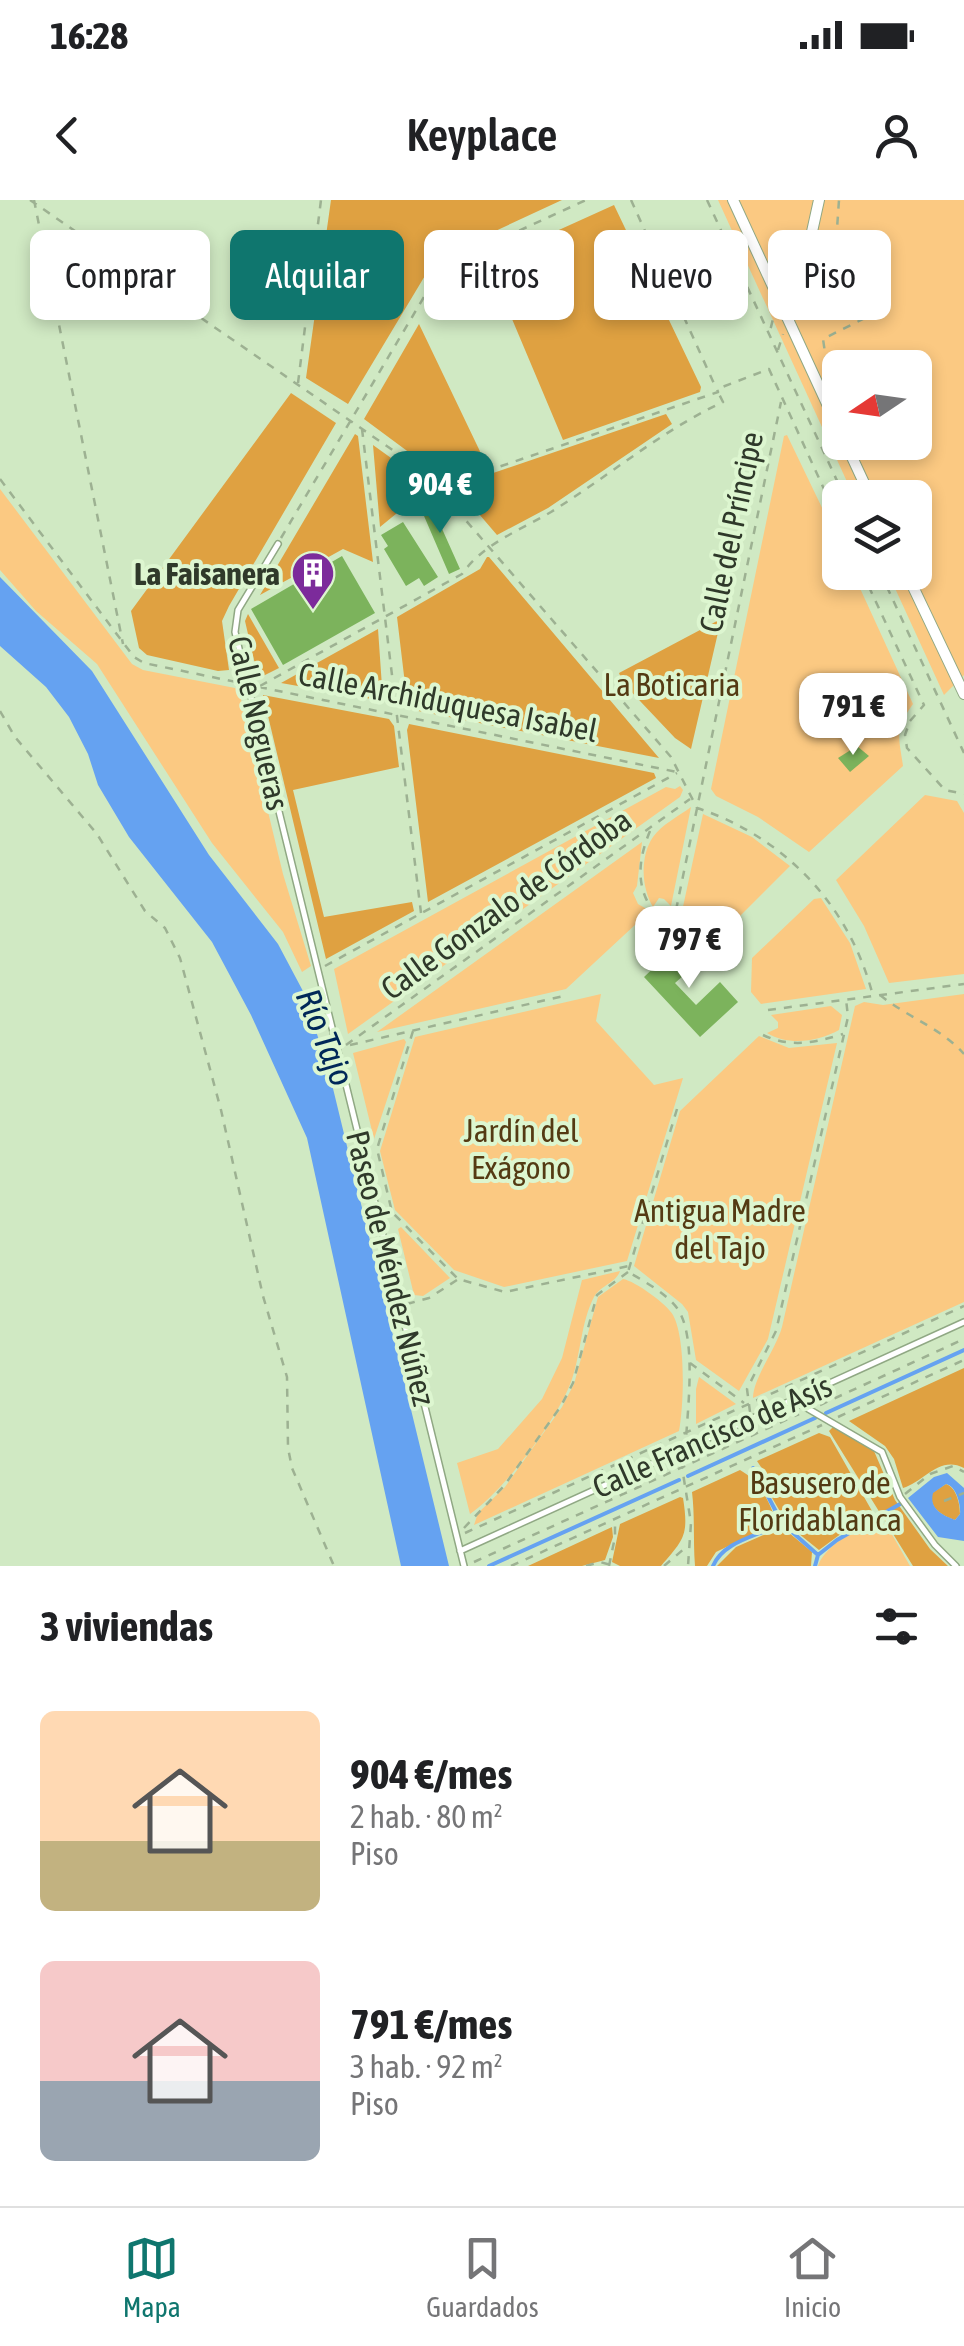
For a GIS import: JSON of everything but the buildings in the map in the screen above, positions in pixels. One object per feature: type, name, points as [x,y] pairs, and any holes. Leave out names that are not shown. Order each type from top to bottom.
[{"type":"street","points":[[733,200],[768,276]]},
{"type":"street","points":[[812,230],[819,200]]},
{"type":"street","points":[[788,320],[822,393]]},
{"type":"street","points":[[915,590],[964,694]]},
{"type":"lane","name":"Calle Nogueras","points":[[278,544],[236,618],[235,632],[319,970]]},
{"type":"lane","name":"Paseo de Méndez Núñez","points":[[319,970],[465,1566]]},
{"type":"lane","name":"Calle Francisco de Asís","points":[[460,1551],[964,1322]]},
{"type":"lane","points":[[792,1400],[882,1452],[901,1498],[934,1545],[956,1566]]},
{"type":"path","points":[[298,385],[322,200]]},
{"type":"path","points":[[278,544],[443,268],[586,200]]},
{"type":"path","points":[[258,687],[462,574],[490,546],[550,512],[686,419],[723,402],[631,200]]},
{"type":"path","points":[[707,200],[837,480]]},
{"type":"path","points":[[825,350],[823,339],[870,315],[837,230],[839,200]]},
{"type":"path","points":[[33,201],[424,471],[671,757],[697,808],[757,835],[810,878],[849,934],[873,996]]},
{"type":"path","points":[[33,201],[125,650]]},
{"type":"path","points":[[770,334],[773,320]]},
{"type":"path","points":[[440,487],[718,390],[768,368],[822,485]]},
{"type":"path","name":"Calle del Príncipe","points":[[676,910],[782,398]]},
{"type":"path","points":[[362,429],[421,913]]},
{"type":"path","points":[[0,480],[125,650]]},
{"type":"path","points":[[870,590],[924,705],[905,735],[907,748],[945,790],[964,794]]},
{"type":"path","points":[[888,590],[964,753]]},
{"type":"path","name":"Calle Archiduquesa Isabel","points":[[125,650],[144,663],[679,772]]},
{"type":"path","points":[[0,711],[15,736],[97,834],[145,911],[165,928],[180,958],[286,1377],[292,1468],[334,1566]]},
{"type":"path","points":[[319,970],[679,772]]},
{"type":"path","name":"Calle Gonzalo de Córdoba","points":[[346,1046],[691,798]]},
{"type":"path","points":[[651,827],[640,878],[643,896],[652,910]]},
{"type":"path","points":[[768,1010],[964,984]]},
{"type":"path","points":[[338,1047],[568,995]]},
{"type":"path","points":[[879,995],[894,1008],[943,1034],[964,1054]]},
{"type":"path","points":[[752,1418],[747,1405],[748,1389],[776,1331],[844,1034],[846,999]]},
{"type":"path","points":[[413,1030],[377,1149],[392,1212],[458,1280],[510,1292],[630,1265]]},
{"type":"path","points":[[763,1035],[798,1044],[844,1034]]},
{"type":"path","points":[[457,1537],[504,1486],[573,1383],[597,1295],[628,1272],[677,1110]]},
{"type":"path","points":[[628,1272],[676,1307],[689,1362],[682,1468],[691,1523],[688,1566]]},
{"type":"path","points":[[400,1306],[429,1298],[458,1280]]},
{"type":"path","points":[[457,1537],[964,1306]]},
{"type":"path","points":[[465,1566],[964,1339]]},
{"type":"path","points":[[510,1566],[964,1360]]},
{"type":"path","points":[[689,1362],[747,1405]]},
{"type":"path","points":[[901,1498],[936,1471],[952,1466],[964,1472]]},
{"type":"path","points":[[944,1501],[964,1493]]},
{"type":"path","points":[[609,1565],[615,1518]]},
{"type":"path","points":[[664,1566],[687,1547]]},
{"type":"path","points":[[586,1566],[615,1566]]},
{"type":"green space","points":[[331,200],[562,200],[497,230],[424,230],[424,277],[404,311],[404,230],[327,230]]},
{"type":"green space","points":[[718,200],[964,200],[964,675],[944,695],[896,590],[932,590],[932,480],[846,480],[837,460],[932,460],[932,350],[822,350],[822,427],[773,320],[891,320],[891,230],[768,230],[768,309],[748,266],[748,230],[732,230]]},
{"type":"green space","points":[[614,205],[626,230],[594,230],[594,320],[669,320],[700,392],[563,440],[512,320],[574,320],[574,230],[559,230]]},
{"type":"green space","points":[[314,320],[398,320],[348,404],[306,378]]},
{"type":"green space","points":[[419,324],[487,466],[445,479],[364,419]]},
{"type":"green space","points":[[291,393],[336,423],[222,621],[229,670],[147,655],[139,648],[131,611]]},
{"type":"green space","points":[[666,414],[672,424],[548,508],[497,535],[455,486]]},
{"type":"green space","points":[[355,434],[373,562],[343,549],[260,595]]},
{"type":"green space","points":[[787,435],[822,508],[822,590],[861,590],[913,704],[899,734],[903,766],[809,852],[758,817],[716,796],[711,789]]},
{"type":"green space","points":[[373,445],[430,486],[380,527]]},
{"type":"green space","points":[[0,489],[132,664],[143,670],[239,691],[283,874],[311,966],[302,972],[283,932],[212,843],[97,664],[36,611],[0,570]]},
{"type":"green space","points":[[487,557],[659,758],[408,709],[397,617],[480,569]]},
{"type":"green space","points":[[248,614],[279,668],[263,676],[257,673],[245,621]]},
{"type":"green space","name":"La Boticaria","points":[[717,621],[720,624],[691,749],[675,738],[623,683],[619,673]]},
{"type":"green space","points":[[378,629],[383,701],[281,683]]},
{"type":"green space","points":[[263,695],[389,719],[394,726],[399,767],[293,790],[324,917],[412,902],[414,911],[326,959]]},
{"type":"green space","points":[[409,724],[654,773],[656,778],[428,902]]},
{"type":"green space","points":[[680,786],[680,797],[348,1034],[334,969],[666,787]]},
{"type":"green space","points":[[925,795],[957,801],[964,813],[964,974],[889,983],[864,926],[836,880]]},
{"type":"green space","points":[[691,807],[671,906],[659,898],[653,907],[644,872],[649,845],[661,829]]},
{"type":"green space","points":[[703,814],[752,837],[790,866],[725,931],[692,928],[681,916]]},
{"type":"green space","points":[[642,842],[633,893],[638,904],[650,911],[566,989],[377,1032]]},
{"type":"green space","points":[[821,898],[850,943],[866,989],[761,1004],[751,992],[752,958],[814,899]]},
{"type":"green space","name":"Jardín del Exágono","points":[[601,994],[596,1021],[654,1085],[683,1078],[627,1261],[504,1287],[454,1270],[395,1210],[380,1151],[415,1037]]},
{"type":"green space","points":[[964,994],[964,1302],[753,1398],[782,1327],[855,1006]]},
{"type":"green space","points":[[831,1006],[842,1015],[839,1030],[830,1034],[794,1041],[767,1033],[778,1028],[771,1015]]},
{"type":"green space","name":"Antigua Madre del Tajo","points":[[759,1036],[789,1048],[837,1043],[768,1339],[739,1391],[696,1360],[688,1312],[634,1266],[680,1111]]},
{"type":"green space","points":[[404,1039],[406,1042],[374,1139],[353,1053]]},
{"type":"green space","points":[[401,1227],[450,1278],[423,1296],[414,1295],[398,1229]]},
{"type":"green space","points":[[620,1271],[594,1297],[572,1379],[543,1433],[498,1489],[470,1514],[457,1463],[498,1449],[542,1399],[562,1358],[582,1280]]},
{"type":"green space","points":[[623,1279],[643,1288],[673,1315],[683,1372],[679,1431],[474,1525],[478,1513],[505,1487],[562,1407],[574,1384],[598,1297]]},
{"type":"green space","points":[[964,1368],[964,1468],[939,1467],[903,1488],[894,1459],[885,1446],[849,1421]]},
{"type":"green space","points":[[699,1377],[736,1404],[696,1424],[696,1389]]},
{"type":"green space","points":[[833,1427],[874,1451],[895,1500],[930,1549],[948,1566],[913,1566],[829,1431]]},
{"type":"green space","name":"Basusero de Floridablanca","points":[[819,1433],[830,1437],[872,1511],[819,1550],[788,1525],[761,1479],[763,1470],[757,1461]]},
{"type":"green space","name":"Basusero de Floridablanca","points":[[740,1470],[763,1492],[776,1523],[716,1552],[707,1566],[695,1566],[692,1492]]},
{"type":"green space","points":[[946,1484],[958,1500],[960,1514],[955,1520],[932,1503],[932,1493]]},
{"type":"green space","points":[[680,1497],[685,1529],[661,1566],[620,1566],[612,1562],[620,1524]]},
{"type":"green space","points":[[879,1519],[910,1566],[818,1566],[835,1544]]},
{"type":"green space","points":[[612,1527],[613,1537],[605,1560],[582,1566],[528,1566]]},
{"type":"green space","points":[[782,1527],[812,1552],[811,1566],[717,1566],[736,1547]]},
{"type":"water","points":[[0,577],[92,671],[209,855],[278,944],[304,993],[329,1072],[449,1566],[401,1566],[307,1138],[251,1015],[212,942],[129,837],[98,785],[69,717],[46,687],[0,646]]},
{"type":"water","points":[[947,1473],[964,1488],[964,1541],[938,1537],[908,1498],[934,1477]],"holes":[[[950,1485],[960,1505],[955,1520],[941,1513],[933,1503],[933,1493]]]},
{"type":"waterway","points":[[826,1413],[964,1350]]},
{"type":"waterway","points":[[688,1476],[815,1418]]},
{"type":"waterway","points":[[713,1566],[734,1544],[782,1523],[753,1468]]},
{"type":"waterway","points":[[489,1566],[679,1480]]},
{"type":"waterway","points":[[818,1555],[900,1504]]},
{"type":"waterway","points":[[782,1523],[818,1555],[815,1566]]},
{"type":"place","name":"La Faisanera","points":[[313,611]]},
{"type":"water label","name":"Río Tajo","points":[[326,1037]]}]
